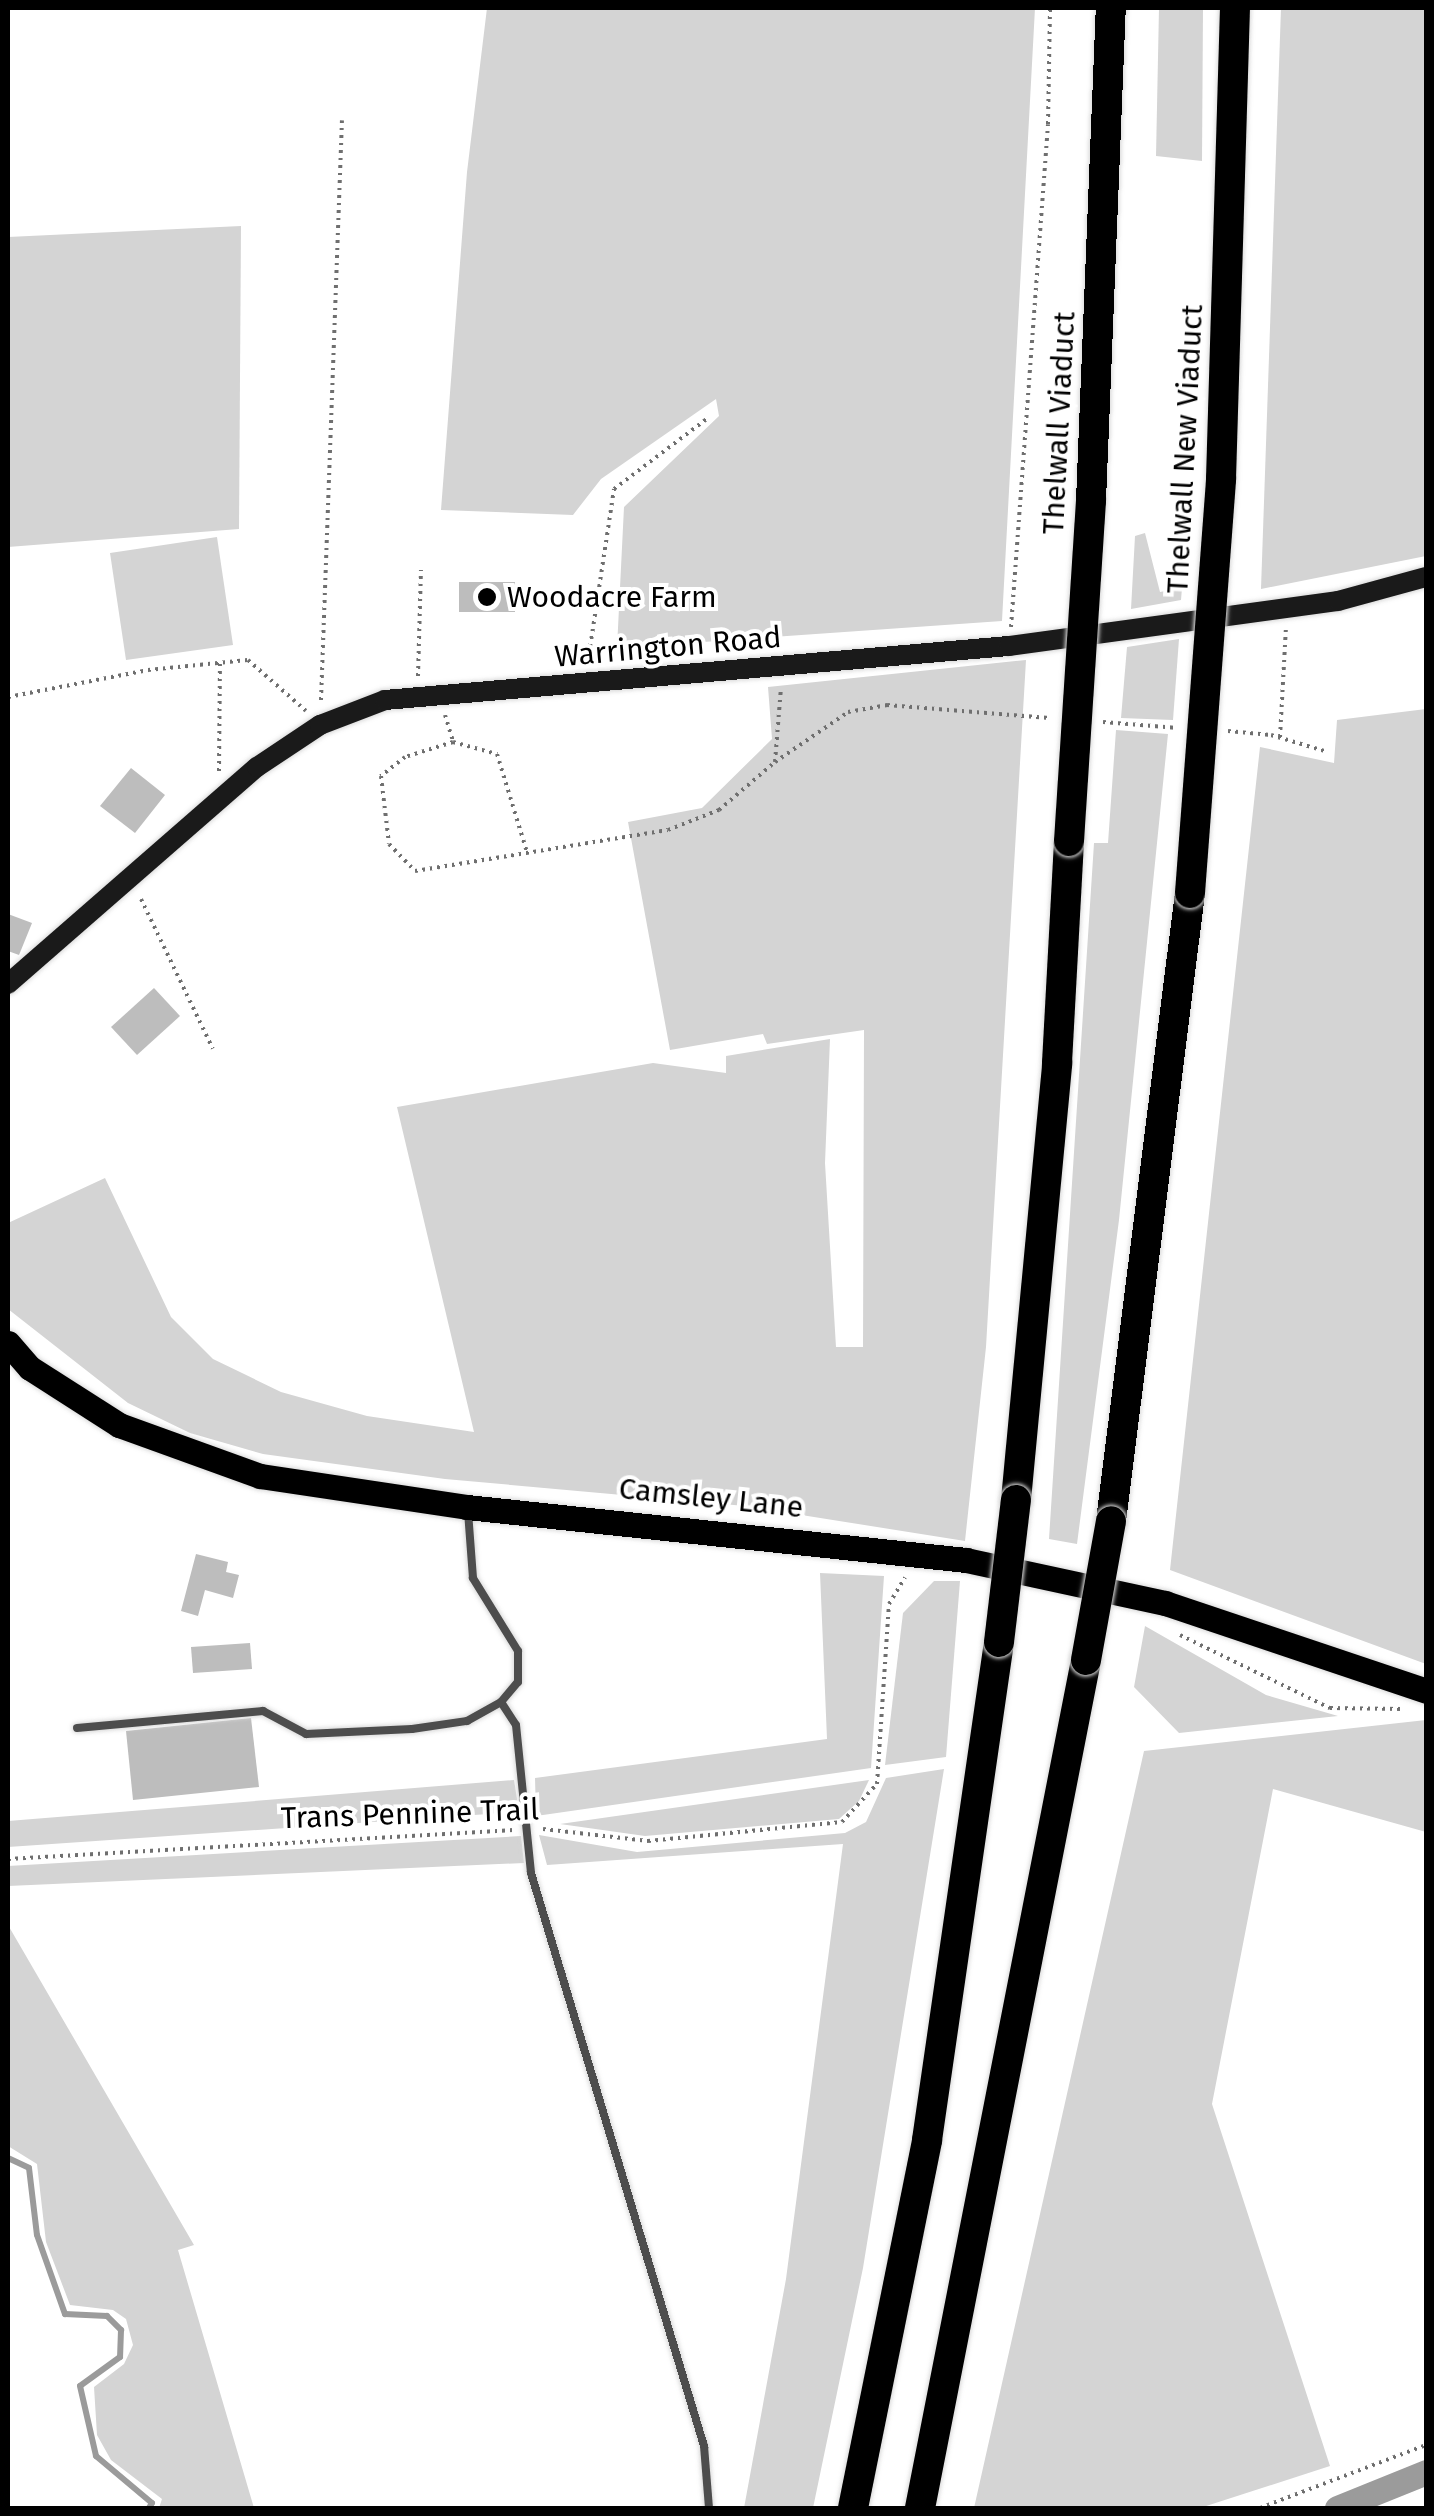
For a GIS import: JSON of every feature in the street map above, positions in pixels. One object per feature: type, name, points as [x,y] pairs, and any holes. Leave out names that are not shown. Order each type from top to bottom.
[{"type":"highway","name":"Thelwall Viaduct","points":[[853,2508],[927,2140],[1016,1500],[1057,1063],[1096,388],[1110,8]]},
{"type":"highway","name":"Thelwall New Viaduct","points":[[920,2508],[1111,1522],[1190,894],[1221,479],[1235,8]]},
{"type":"main road","name":"Camsley Lane","points":[[8,1343],[30,1368],[119,1426],[260,1476],[468,1506],[966,1560],[1165,1603],[1426,1691]]},
{"type":"street","name":"Warrington Road","points":[[8,984],[222,796],[320,725],[385,700],[1010,646],[1287,609],[1426,577]]},
{"type":"lane","points":[[76,1728],[263,1711],[280,1714],[306,1734],[412,1729],[466,1721],[501,1702],[518,1682],[518,1652],[473,1578],[468,1506]]},
{"type":"lane","points":[[501,1702],[516,1725],[530,1872],[704,2446],[708,2508]]},
{"type":"path","points":[[1010,646],[1048,124],[1050,8]]},
{"type":"path","points":[[320,725],[342,120]]},
{"type":"path","points":[[586,685],[605,514],[614,489],[708,418]]},
{"type":"path","points":[[420,570],[428,695],[453,742]]},
{"type":"path","points":[[1280,737],[1287,609]]},
{"type":"path","points":[[8,697],[222,660],[248,660],[320,725]]},
{"type":"path","points":[[222,660],[222,796]]},
{"type":"path","points":[[775,762],[782,667]]},
{"type":"path","points":[[527,852],[497,754],[453,742],[406,757],[381,776],[390,844],[414,871],[668,830],[720,810],[775,762],[848,712],[887,705],[1060,718]]},
{"type":"path","points":[[1098,722],[1194,729]]},
{"type":"path","points":[[1213,730],[1280,737],[1328,752]]},
{"type":"path","points":[[125,880],[145,903],[213,1049]]},
{"type":"path","name":"Trans Pennine Trail","points":[[8,1859],[526,1829],[648,1841],[842,1822],[877,1784],[878,1745]]},
{"type":"path","points":[[1260,2508],[1426,2445]]},
{"type":"shaded area","points":[[487,8],[1035,8],[1002,621],[617,648],[624,507],[719,416],[716,399],[601,479],[573,515],[441,510],[467,172]]},
{"type":"shaded area","points":[[1159,8],[1203,8],[1202,161],[1156,156]]},
{"type":"shaded area","points":[[1281,8],[1426,8],[1426,556],[1261,589]]},
{"type":"shaded area","points":[[241,226],[239,529],[8,547],[8,237]]},
{"type":"shaded area","points":[[1145,533],[1160,592],[1182,588],[1181,600],[1131,609],[1135,536]]},
{"type":"shaded area","points":[[217,537],[233,645],[126,660],[110,553]]},
{"type":"shaded area","points":[[1179,639],[1173,720],[1121,718],[1127,647]]},
{"type":"shaded area","points":[[1026,660],[986,1347],[965,1541],[745,1506],[445,1479],[263,1454],[190,1433],[128,1403],[8,1309],[8,1223],[105,1178],[171,1317],[213,1359],[281,1392],[367,1416],[474,1432],[397,1107],[653,1063],[726,1073],[726,1056],[830,1039],[825,1163],[836,1347],[863,1347],[864,1030],[767,1044],[763,1034],[670,1050],[628,822],[702,808],[772,739],[768,687]]},
{"type":"shaded area","points":[[1426,709],[1426,1664],[1170,1570],[1260,747],[1334,763],[1337,720]]},
{"type":"shaded area","points":[[1116,730],[1168,734],[1119,1220],[1077,1544],[1049,1539],[1094,843],[1108,843]]},
{"type":"shaded area","points":[[820,1573],[884,1576],[871,1768],[536,1816],[535,1778],[827,1739]]},
{"type":"shaded area","points":[[934,1581],[960,1581],[946,1757],[885,1765],[903,1613]]},
{"type":"shaded area","points":[[1145,1626],[1266,1695],[1338,1716],[1179,1733],[1134,1687]]},
{"type":"shaded area","points":[[1426,1720],[1426,1832],[1273,1789],[1212,2104],[1330,2466],[1200,2508],[974,2508],[1144,1751]]},
{"type":"shaded area","points":[[944,1769],[863,2268],[813,2508],[744,2508],[786,2279],[843,1844],[547,1865],[539,1835],[637,1852],[845,1833],[866,1822],[886,1778]]},
{"type":"shaded area","points":[[514,1780],[519,1812],[8,1847],[8,1821]]},
{"type":"shaded area","points":[[869,1780],[859,1801],[839,1819],[645,1836],[560,1824]]},
{"type":"shaded area","points":[[521,1836],[524,1863],[8,1886],[8,1866]]},
{"type":"shaded area","points":[[8,1925],[194,2245],[178,2250],[254,2508],[159,2508],[162,2499],[111,2460],[97,2435],[94,2387],[124,2364],[133,2345],[126,2319],[113,2310],[70,2305],[46,2242],[37,2164],[8,2146]]},
{"type":"building","name":"Woodacre Farm","points":[[459,582],[515,582],[515,612],[459,612]]},
{"type":"building","points":[[131,768],[165,795],[135,833],[100,806]]},
{"type":"building","points":[[8,914],[32,923],[19,955],[8,951]]},
{"type":"building","points":[[154,988],[180,1016],[137,1055],[111,1027]]},
{"type":"building","points":[[196,1554],[228,1562],[226,1572],[239,1575],[233,1598],[205,1590],[198,1616],[181,1611]]},
{"type":"building","points":[[250,1643],[252,1669],[193,1673],[191,1647]]},
{"type":"building","points":[[251,1718],[259,1787],[133,1800],[126,1731]]},
{"type":"waterway","points":[[8,2158],[29,2168],[37,2235],[65,2314],[107,2316],[121,2330],[120,2357],[80,2386],[96,2456],[152,2503],[149,2508]]},
{"type":"waterway","points":[[1337,2508],[1426,2472]]},
{"type":"place","name":"Woodacre Farm","points":[[487,597]]}]
